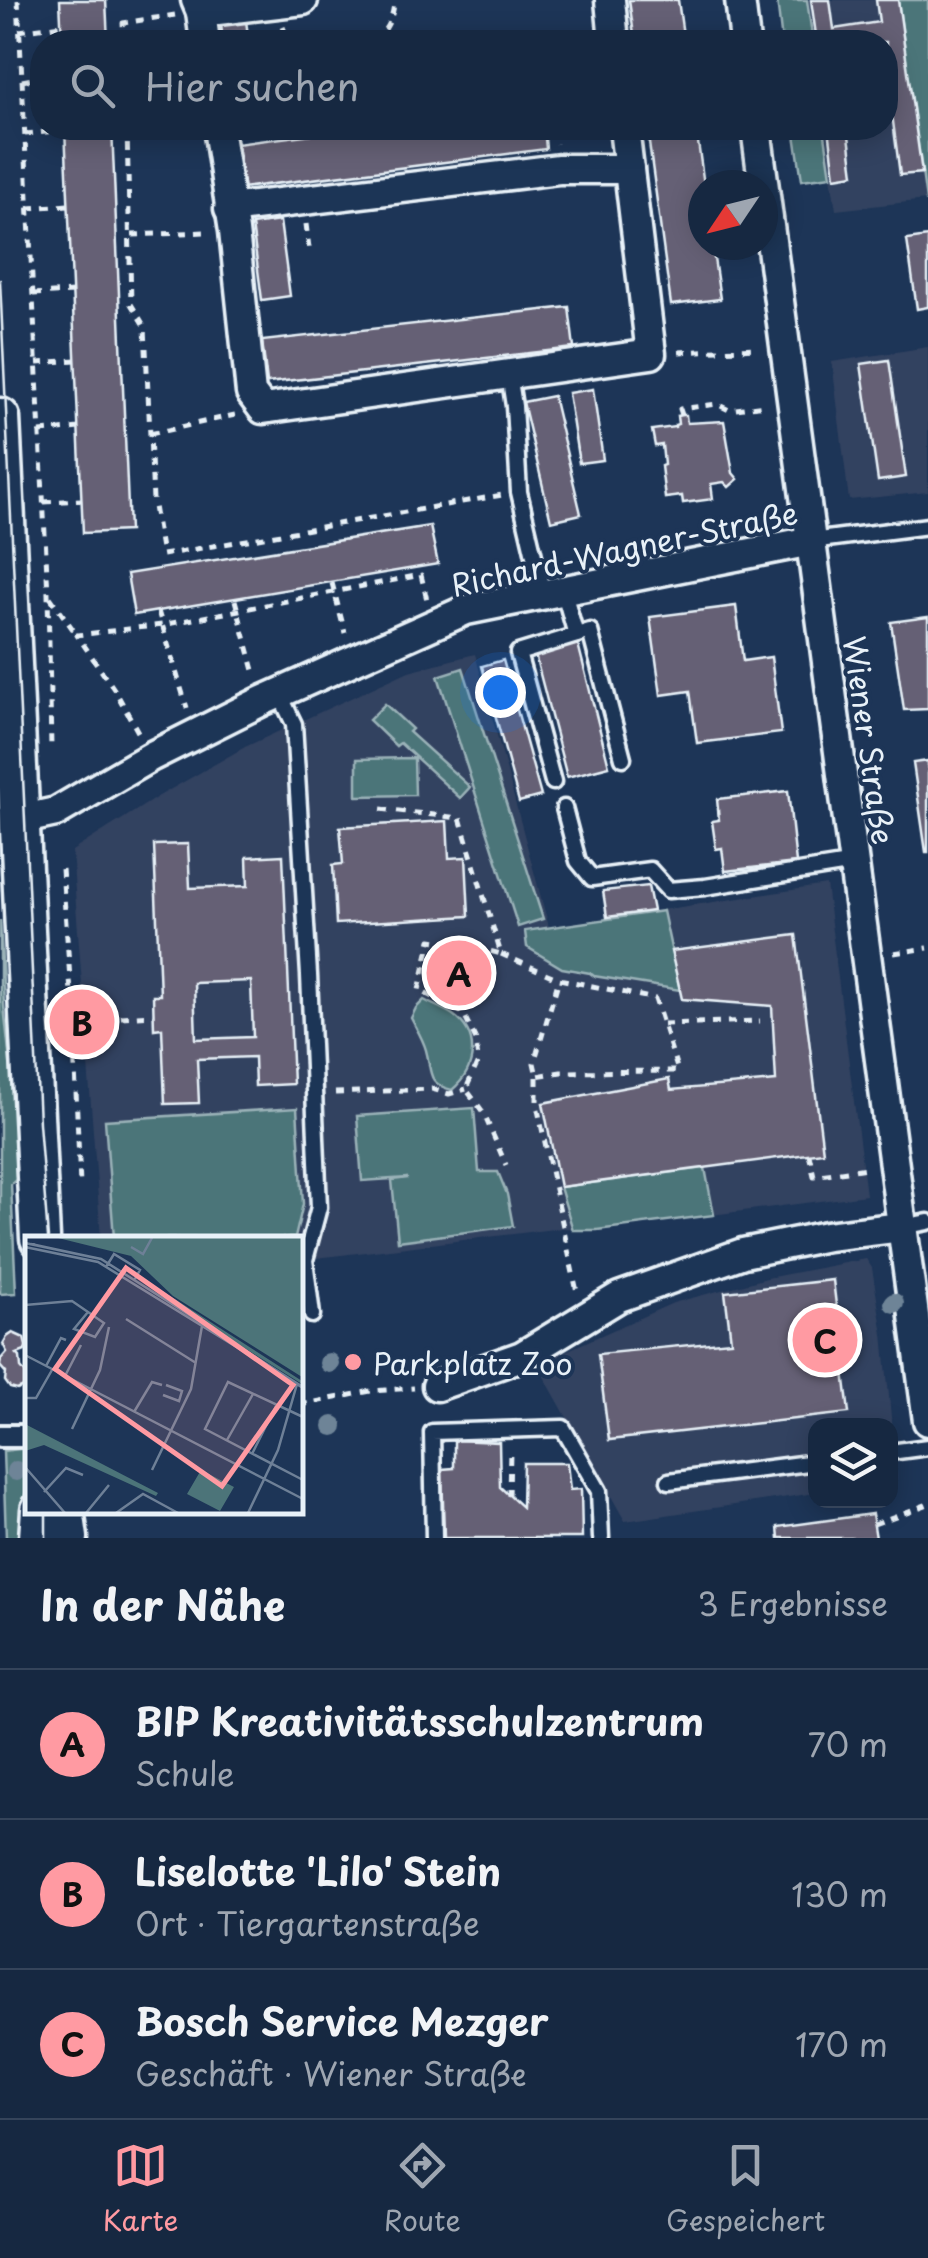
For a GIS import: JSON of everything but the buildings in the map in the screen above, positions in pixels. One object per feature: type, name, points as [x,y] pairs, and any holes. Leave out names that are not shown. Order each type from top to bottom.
[{"type":"main road","points":[[0,418],[40,1236]]},
{"type":"main road","points":[[38,1538],[42,1513]]},
{"type":"main road","points":[[64,1513],[68,1538]]},
{"type":"street","points":[[199,6],[304,0]]},
{"type":"street","points":[[610,0],[613,30]]},
{"type":"street","points":[[740,0],[744,30]]},
{"type":"street","points":[[220,140],[251,393],[262,409],[651,354],[625,140]]},
{"type":"street","name":"Wiener Straße","points":[[758,140],[894,1164],[915,1225],[928,1421]]},
{"type":"street","points":[[232,220],[558,169],[629,169]]},
{"type":"street","name":"Richard-Wagner-Straße","points":[[19,820],[56,812],[195,734],[466,610],[811,540]]},
{"type":"street","points":[[437,1386],[522,1356],[619,1296],[742,1253],[827,1236],[915,1225]]},
{"type":"lane","points":[[509,374],[519,492],[553,592],[576,635]]},
{"type":"lane","name":"Richard-Wagner-Straße","points":[[811,540],[928,526]]},
{"type":"lane","points":[[553,782],[518,654],[590,630],[623,758]]},
{"type":"lane","points":[[271,697],[294,724],[319,1207],[305,1260],[312,1315]]},
{"type":"lane","points":[[564,808],[578,861],[592,878],[650,870],[668,890],[854,863]]},
{"type":"lane","points":[[434,1538],[432,1432],[510,1428],[564,1428],[599,1491],[600,1538]]},
{"type":"lane","points":[[898,1451],[928,1447]]},
{"type":"lane","points":[[668,1481],[808,1463]]},
{"type":"lane","points":[[52,1513],[53,1538]]},
{"type":"path","points":[[18,0],[52,737]]},
{"type":"path","points":[[383,30],[393,15],[394,0]]},
{"type":"path","points":[[123,30],[123,24],[199,6]]},
{"type":"path","points":[[20,31],[61,25]]},
{"type":"path","points":[[22,81],[30,80]]},
{"type":"path","points":[[24,134],[30,133]]},
{"type":"path","points":[[127,140],[131,304],[144,327],[152,500],[162,555],[519,492]]},
{"type":"path","points":[[28,208],[69,204]]},
{"type":"path","points":[[131,234],[232,220]]},
{"type":"path","points":[[33,294],[73,292]]},
{"type":"path","points":[[651,354],[786,346]]},
{"type":"path","points":[[37,362],[76,360]]},
{"type":"path","points":[[682,416],[680,409],[717,404],[729,410],[793,402]]},
{"type":"path","points":[[150,434],[262,409]]},
{"type":"path","points":[[40,432],[79,428]]},
{"type":"path","points":[[44,502],[82,500]]},
{"type":"path","points":[[78,635],[162,625],[420,572],[433,624]]},
{"type":"path","points":[[332,583],[352,660]]},
{"type":"path","points":[[48,594],[116,692],[152,756]]},
{"type":"path","points":[[235,600],[271,697]]},
{"type":"path","points":[[158,611],[195,734]]},
{"type":"path","points":[[382,809],[460,818],[501,954]]},
{"type":"path","points":[[62,869],[74,1020],[80,1186]]},
{"type":"path","points":[[314,1094],[432,1089],[449,1094],[466,1089],[478,1062],[476,1040],[464,1014],[418,990],[431,940],[501,954],[559,980],[655,999],[678,1071],[561,1072],[536,1076]]},
{"type":"path","points":[[866,957],[928,948]]},
{"type":"path","points":[[559,980],[534,1063],[537,1105],[583,1319]]},
{"type":"path","points":[[74,1020],[154,1015]]},
{"type":"path","points":[[663,1024],[760,1022]]},
{"type":"path","points":[[466,1089],[483,1112],[506,1165]]},
{"type":"path","points":[[809,1154],[814,1176],[894,1164]]},
{"type":"path","points":[[302,1405],[371,1391],[437,1386]]},
{"type":"path","points":[[509,1496],[510,1428]]},
{"type":"path","points":[[874,1524],[928,1504]]},
{"type":"shaded area","points":[[807,0],[898,0],[926,200],[836,210],[826,140],[898,140],[898,30],[811,30]]},
{"type":"shaded area","points":[[928,347],[928,492],[849,500],[832,362]]},
{"type":"shaded area","points":[[475,654],[549,927],[826,885],[866,1195],[597,1230],[562,1228],[302,1260],[302,1236],[101,1236],[72,851],[245,747],[409,671]]},
{"type":"shaded area","points":[[866,1259],[872,1268],[883,1334],[891,1418],[808,1418],[808,1494],[625,1521],[537,1364],[673,1303],[767,1278]]},
{"type":"green space","points":[[777,0],[807,0],[811,30],[781,30]]},
{"type":"green space","points":[[898,0],[928,0],[926,200]]},
{"type":"green space","points":[[796,140],[826,140],[831,176],[802,180]]},
{"type":"green space","points":[[463,668],[543,919],[518,927],[438,676]]},
{"type":"green space","points":[[385,704],[412,729],[409,732],[470,787],[460,798],[369,720]]},
{"type":"green space","points":[[414,758],[415,795],[357,796],[357,759]]},
{"type":"green space","points":[[663,911],[680,990],[562,968],[527,947],[525,931]]},
{"type":"green space","points":[[0,920],[4,1006],[22,1175],[11,1184],[16,1293],[0,1294]]},
{"type":"green space","points":[[424,1000],[453,1015],[468,1032],[470,1063],[452,1090],[434,1080],[425,1046],[411,1018]]},
{"type":"green space","points":[[297,1108],[303,1204],[295,1236],[114,1236],[105,1120]]},
{"type":"green space","points":[[474,1108],[479,1172],[498,1172],[513,1226],[398,1241],[392,1180],[408,1178],[362,1181],[357,1116]]},
{"type":"green space","points":[[705,1168],[714,1215],[573,1230],[560,1187]]},
{"type":"green space","points":[[25,1448],[27,1538],[6,1538],[3,1451]]},
{"type":"tram line","points":[[0,280],[39,1123],[48,1236]]},
{"type":"tram line","points":[[46,1513],[46,1538]]},
{"type":"place","name":"BIP Kreativitätsschulzentrum","points":[[459,973]]},
{"type":"place","name":"Liselotte 'Lilo' Stein","points":[[82,1022]]},
{"type":"place","name":"Bosch Service Mezger","points":[[825,1340]]},
{"type":"place","name":"Parkplatz Zoo","points":[[353,1362]]}]
